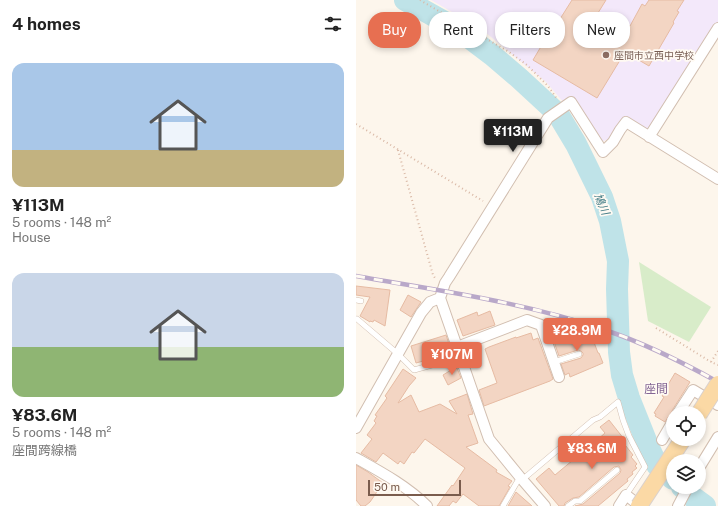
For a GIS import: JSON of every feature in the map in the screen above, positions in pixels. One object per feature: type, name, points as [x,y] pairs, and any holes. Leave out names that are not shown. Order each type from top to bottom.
[{"type":"main road","points":[[704,406],[718,384]]},
{"type":"main road","points":[[640,506],[679,446]]},
{"type":"street","points":[[649,137],[718,28]]},
{"type":"street","points":[[544,506],[489,439],[440,298],[445,283],[548,118],[572,102],[603,152],[613,142],[626,122],[718,179]]},
{"type":"street","points":[[356,428],[422,313],[430,302],[440,298]]},
{"type":"street","points":[[459,352],[527,320],[540,325],[559,377]]},
{"type":"street","points":[[683,406],[693,390],[718,405]]},
{"type":"street","points":[[662,440],[666,433]]},
{"type":"street","points":[[706,457],[718,437]]},
{"type":"street","points":[[356,458],[394,480],[417,496],[427,506]]},
{"type":"street","points":[[678,506],[684,494]]},
{"type":"street","points":[[619,506],[626,495],[640,506]]},
{"type":"lane","points":[[357,319],[398,354],[414,370],[459,352]]},
{"type":"lane","points":[[554,362],[579,354]]},
{"type":"lane","points":[[503,506],[521,478],[593,420],[600,417],[618,402],[629,436],[646,467],[626,495]]},
{"type":"lane","points":[[568,506],[575,500],[580,501],[617,470]]},
{"type":"path","points":[[420,0],[509,52],[527,65],[548,86],[562,109]]},
{"type":"path","points":[[356,124],[493,207]]},
{"type":"path","points":[[398,150],[433,275],[438,282],[445,283]]},
{"type":"path","points":[[656,328],[718,365]]},
{"type":"path","points":[[711,362],[718,351]]},
{"type":"shaded area","name":"座間市立西中学校","points":[[431,0],[718,0],[718,24],[653,128],[648,130],[625,116],[611,138],[601,142],[573,98],[564,103],[546,82],[504,48],[565,48],[565,12],[495,12],[495,40],[487,34],[487,12],[452,12]]},
{"type":"green space","points":[[639,262],[711,307],[689,342],[648,321]]},
{"type":"building","points":[[572,0],[606,0],[599,12],[573,12],[573,48],[630,48],[630,26],[642,4],[645,6],[649,0],[684,0],[677,11],[679,12],[673,22],[674,23],[649,66],[625,52],[597,98],[533,60],[540,48],[565,48],[564,12]]},
{"type":"building","points":[[356,286],[390,290],[385,326],[374,320],[373,322],[370,322],[360,316],[370,297],[356,295]]},
{"type":"building","points":[[408,295],[421,302],[411,317],[400,310]]},
{"type":"building","points":[[490,311],[495,325],[463,336],[457,320],[477,312],[478,316]]},
{"type":"building","points":[[562,328],[564,332],[567,330],[568,332],[569,331],[571,338],[574,337],[574,339],[585,335],[587,338],[592,337],[603,363],[570,377],[569,373],[565,375],[561,364],[581,358],[583,353],[578,350],[559,356],[551,333]]},
{"type":"building","points":[[531,333],[533,340],[538,338],[553,379],[484,406],[479,390],[497,383],[485,349]]},
{"type":"building","points":[[446,335],[452,353],[416,363],[411,346]]},
{"type":"building","points":[[456,367],[461,378],[448,385],[443,375]]},
{"type":"building","points":[[403,369],[416,378],[398,403],[411,395],[419,412],[440,404],[457,414],[449,401],[467,394],[473,414],[468,415],[478,443],[466,447],[497,470],[496,472],[512,481],[508,486],[510,487],[499,506],[479,506],[463,494],[456,503],[453,501],[449,506],[437,506],[465,468],[425,439],[414,453],[412,452],[404,464],[400,461],[398,464],[383,453],[376,462],[361,453],[372,439],[367,435],[376,423],[374,421],[377,416],[375,415],[387,398],[385,396]]},
{"type":"building","points":[[675,373],[690,382],[675,406],[666,406],[665,422],[655,416],[656,414],[654,413],[664,397],[662,396],[667,389],[666,388]]},
{"type":"building","points":[[609,420],[624,439],[622,441],[633,455],[631,457],[637,464],[635,466],[637,468],[627,479],[628,481],[598,506],[575,506],[583,504],[620,473],[621,470],[619,466],[614,467],[579,497],[573,498],[565,503],[564,506],[559,506],[536,479],[549,468],[555,475],[589,448],[605,433],[600,427]]},
{"type":"building","points":[[356,465],[383,483],[370,502],[365,506],[361,506],[356,500]]},
{"type":"building","points":[[516,492],[532,506],[508,506]]},
{"type":"waterway","name":"鳩川","points":[[405,0],[459,30],[492,55],[558,114],[576,144],[602,197],[610,221],[618,261],[617,289],[619,352],[622,375],[629,398],[649,448],[657,465],[666,473]]},
{"type":"waterway","name":"鳩川","points":[[690,494],[705,506]]},
{"type":"railway","points":[[356,276],[482,298],[574,320],[620,335],[648,347],[677,360],[718,382]]},
{"type":"place","name":"座間市立西中学校","points":[[606,55]]},
{"type":"district","name":"座間","points":[[656,389]]}]
